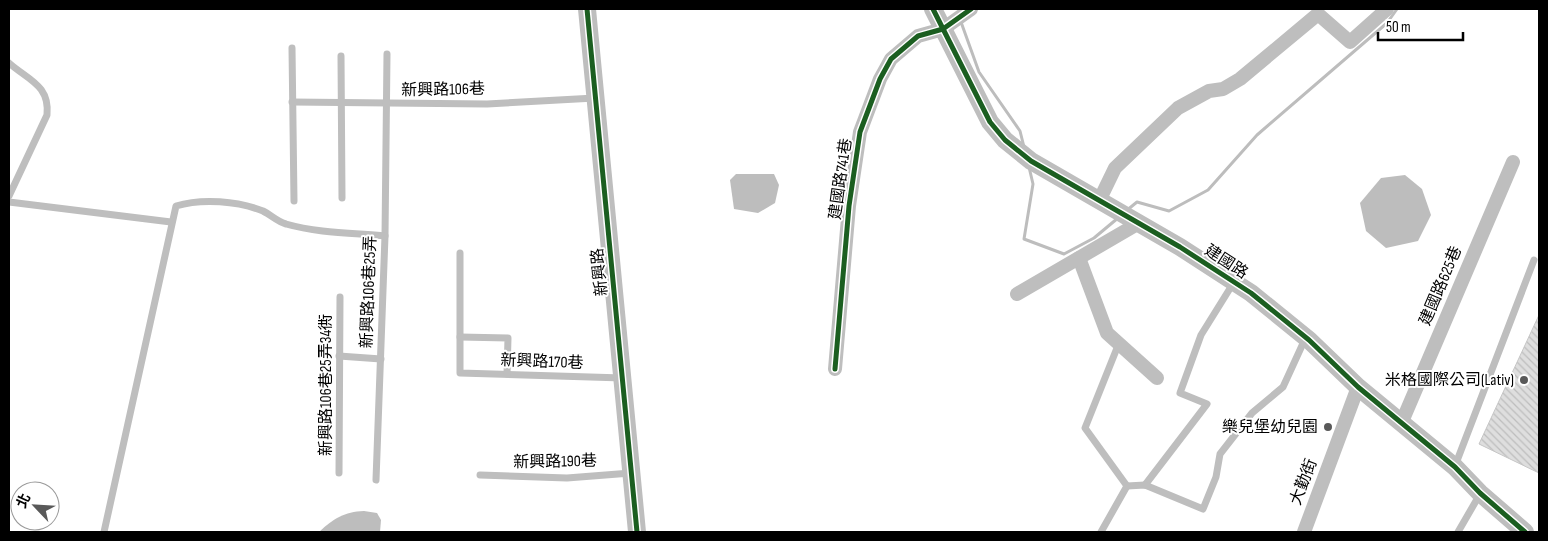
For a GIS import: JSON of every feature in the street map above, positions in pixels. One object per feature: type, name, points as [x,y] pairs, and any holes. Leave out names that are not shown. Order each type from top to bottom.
[{"type":"street","name":"新興路","points":[[587,9],[637,532]]},
{"type":"street","name":"建國路","points":[[933,9],[990,122],[1004,140],[1026,157],[1234,282],[1305,337],[1358,387],[1455,467],[1480,493],[1525,532]]},
{"type":"street","name":"建國路741巷","points":[[835,369],[849,206],[860,132],[880,79],[891,58],[918,36],[943,29],[971,9]]},
{"type":"street","points":[[1100,201],[1115,168],[1178,108],[1240,79],[1318,14],[1350,42],[1386,9]]},
{"type":"street","name":"建國路625巷","points":[[1401,424],[1513,162]]},
{"type":"street","points":[[1017,294],[1079,258],[1128,217]]},
{"type":"street","points":[[1079,258],[1107,333],[1157,378]]},
{"type":"street","name":"大勤街","points":[[1304,532],[1358,387]]},
{"type":"lane","points":[[292,48],[294,201]]},
{"type":"lane","name":"新興路106巷25弄","points":[[376,480],[385,236],[387,54]]},
{"type":"lane","points":[[341,56],[342,198]]},
{"type":"lane","points":[[9,63],[45,92],[48,104],[47,115],[9,196]]},
{"type":"lane","name":"新興路106巷","points":[[292,102],[386,105],[487,104],[595,98]]},
{"type":"lane","points":[[9,202],[171,222]]},
{"type":"lane","points":[[104,532],[176,206],[186,202],[214,202],[254,208],[271,215],[283,224],[385,236]]},
{"type":"lane","points":[[460,253],[460,337],[508,338],[507,374]]},
{"type":"lane","points":[[1455,467],[1534,260]]},
{"type":"lane","points":[[1145,485],[1208,404],[1180,393],[1200,335],[1234,282]]},
{"type":"lane","name":"新興路106巷25弄34衖","points":[[339,473],[340,297]]},
{"type":"lane","name":"新興路170巷","points":[[460,337],[460,373],[623,378]]},
{"type":"lane","points":[[1127,486],[1145,485],[1203,509],[1216,476],[1220,454],[1252,413],[1283,387],[1305,337]]},
{"type":"lane","points":[[1118,342],[1085,428],[1127,486]]},
{"type":"lane","points":[[340,356],[381,359]]},
{"type":"lane","name":"新興路190巷","points":[[480,475],[567,478],[631,473]]},
{"type":"lane","points":[[1101,532],[1127,486]]},
{"type":"lane","points":[[1458,532],[1480,493]]},
{"type":"shaded area","points":[[736,174],[774,174],[779,185],[775,203],[758,213],[734,209],[730,180]]},
{"type":"shaded area","points":[[1405,175],[1422,189],[1431,215],[1418,241],[1386,248],[1366,231],[1360,203],[1381,178]]},
{"type":"shaded area","points":[[364,511],[377,513],[381,520],[380,532],[319,532],[340,517]]},
{"type":"building","name":"米格國際公司(Lativ)","points":[[1539,315],[1539,473],[1479,444]]},
{"type":"waterway","points":[[1126,211],[1137,202],[1169,211],[1208,190],[1257,135],[1387,23],[1397,9]]},
{"type":"waterway","points":[[961,22],[979,72],[1020,131],[1024,147]]},
{"type":"waterway","points":[[1029,167],[1033,184],[1024,239],[1064,254],[1094,238],[1118,218]]},
{"type":"cycle path","points":[[587,9],[637,532]]},
{"type":"cycle path","points":[[933,9],[990,122],[1005,140],[1031,161],[1180,247],[1251,293],[1309,340],[1358,387],[1455,467],[1480,493],[1525,532]]},
{"type":"cycle path","points":[[835,369],[849,206],[860,132],[880,79],[891,59],[918,36],[943,29],[971,9]]},
{"type":"place","name":"米格國際公司(Lativ)","points":[[1524,380]]},
{"type":"place","name":"樂兒堡幼兒園","points":[[1328,427]]}]
